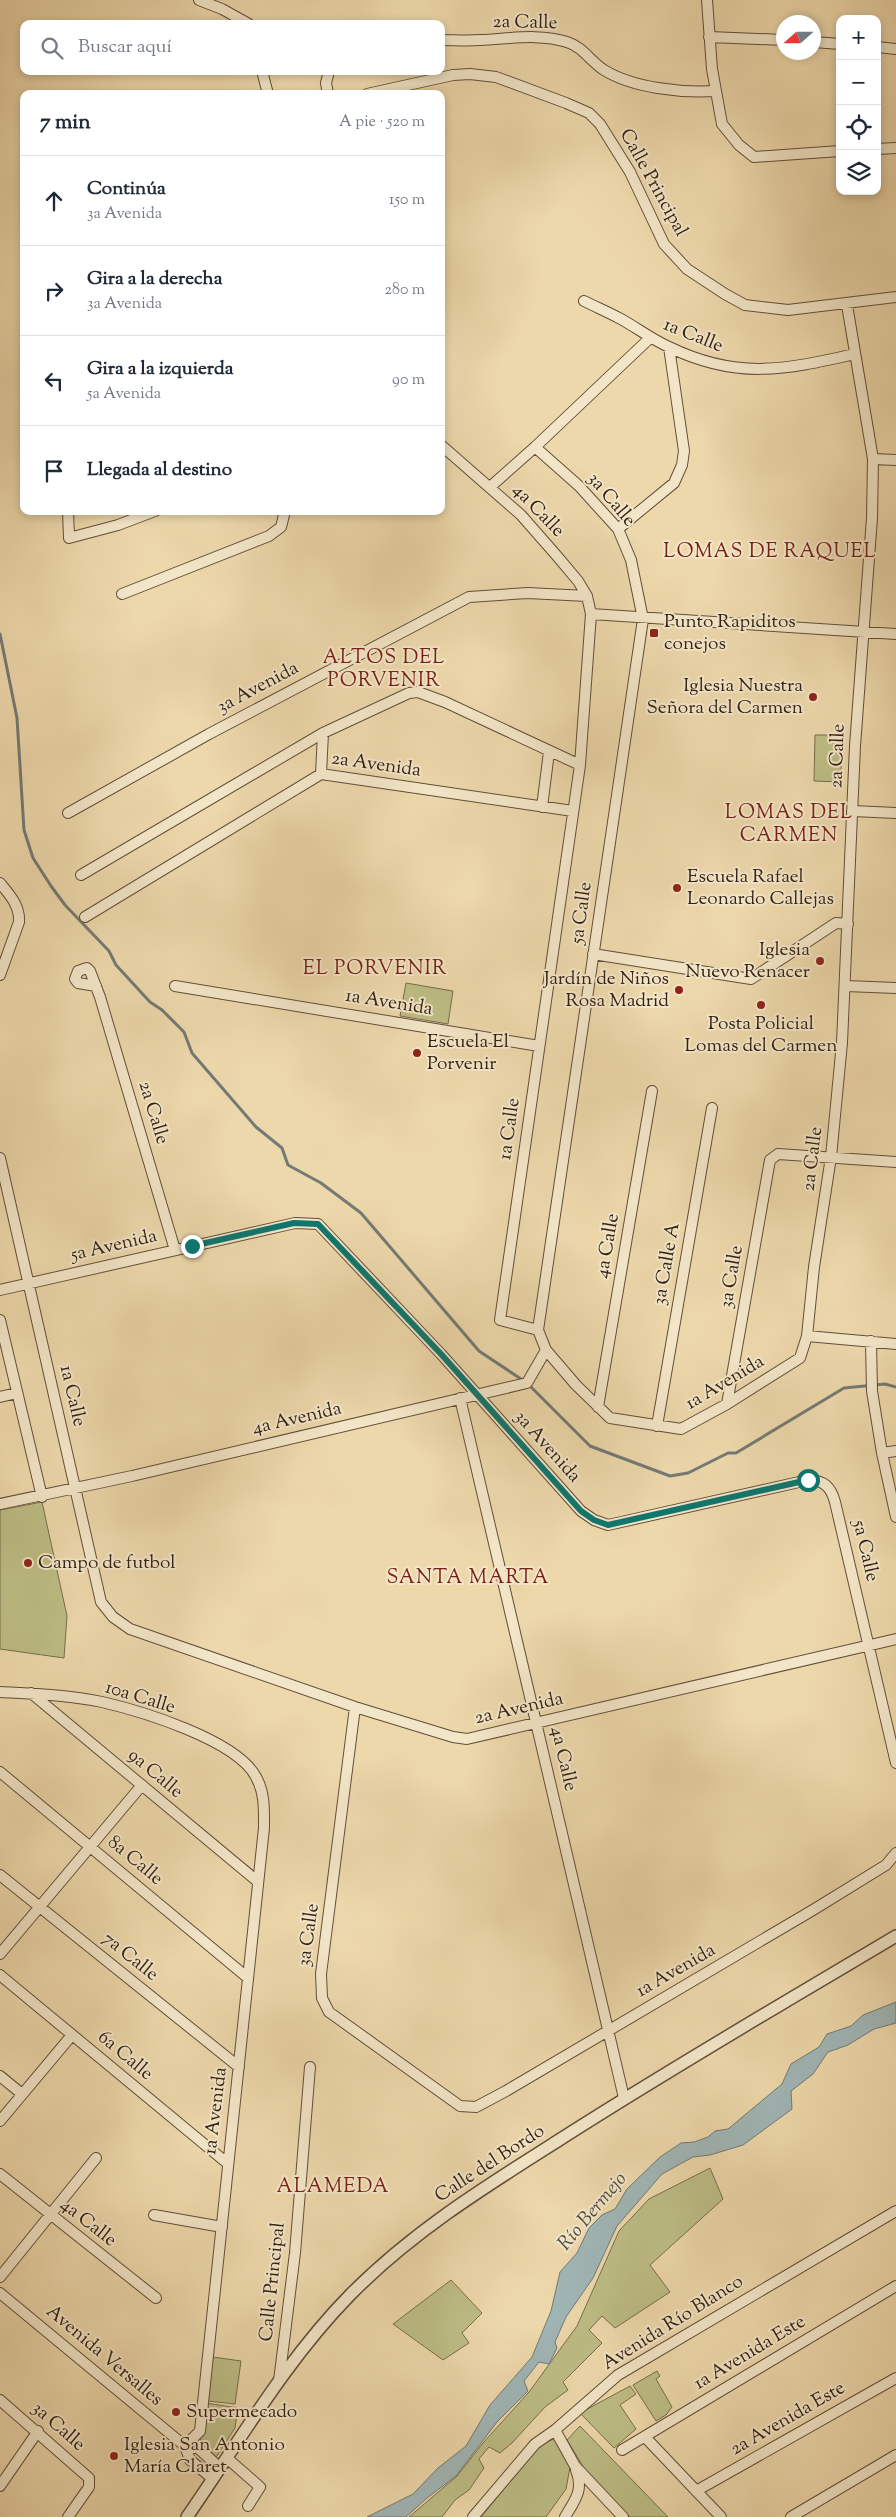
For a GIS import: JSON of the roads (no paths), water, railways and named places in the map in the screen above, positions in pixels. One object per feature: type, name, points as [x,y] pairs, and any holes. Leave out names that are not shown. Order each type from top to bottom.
[{"type":"street","points":[[199,0],[222,9],[242,20]]},
{"type":"street","points":[[706,0],[715,91],[722,124],[739,145],[754,157],[836,151]]},
{"type":"street","name":"2a Calle","points":[[445,40],[516,37],[550,38],[569,42],[580,48],[596,65],[613,75],[670,91],[715,91]]},
{"type":"street","points":[[709,37],[776,40]]},
{"type":"street","points":[[821,43],[836,44]]},
{"type":"street","points":[[881,47],[896,49]]},
{"type":"street","name":"Calle Principal","points":[[386,90],[453,75],[470,74],[496,77],[589,113],[600,124],[630,172],[664,244],[687,269],[745,305],[788,310],[847,305],[896,297]]},
{"type":"street","points":[[263,75],[267,90]]},
{"type":"street","points":[[327,90],[326,83],[328,75]]},
{"type":"street","points":[[881,149],[896,148]]},
{"type":"street","name":"1a Calle","points":[[584,301],[620,318],[650,338],[699,361],[736,369],[800,367],[855,354]]},
{"type":"street","name":"2a Calle","points":[[800,1358],[807,1336],[814,1267],[831,1157],[846,986],[862,633],[872,518],[873,459],[847,305]]},
{"type":"street","points":[[490,487],[650,338]]},
{"type":"street","points":[[618,529],[674,482],[682,465],[684,451],[669,347]]},
{"type":"street","name":"3a Calle","points":[[535,447],[579,486],[618,529],[631,560],[643,619]]},
{"type":"street","name":"4a Calle","points":[[445,448],[526,521],[578,581],[587,596],[591,614],[580,766]]},
{"type":"street","points":[[873,459],[896,460]]},
{"type":"street","points":[[68,515],[69,538],[142,515]]},
{"type":"street","points":[[122,594],[269,536],[282,527],[284,515]]},
{"type":"street","name":"3a Avenida","points":[[68,813],[209,734],[468,597],[528,593],[587,596]]},
{"type":"street","points":[[591,614],[643,619],[896,634]]},
{"type":"street","name":"5a Calle","points":[[538,1330],[643,619]]},
{"type":"street","points":[[82,875],[323,734],[409,693],[418,692],[445,702],[580,766]]},
{"type":"street","points":[[321,774],[323,734]]},
{"type":"street","points":[[542,807],[549,752]]},
{"type":"street","name":"1a Calle","points":[[538,1330],[500,1320],[580,766]]},
{"type":"street","name":"2a Avenida","points":[[85,917],[321,774],[574,811]]},
{"type":"street","points":[[853,811],[896,813]]},
{"type":"street","points":[[0,975],[19,922],[18,907],[2,889]]},
{"type":"street","points":[[593,954],[751,979],[836,923],[848,924]]},
{"type":"street","name":"2a Calle","points":[[96,986],[175,1250]]},
{"type":"street","name":"1a Avenida","points":[[175,986],[539,1046]]},
{"type":"street","points":[[846,986],[896,988]]},
{"type":"street","name":"4a Calle","points":[[598,1407],[652,1091]]},
{"type":"street","name":"3a Calle A","points":[[657,1426],[712,1108]]},
{"type":"street","name":"3a Calle","points":[[727,1404],[770,1160],[778,1154],[831,1157]]},
{"type":"street","points":[[831,1157],[896,1162]]},
{"type":"street","name":"1a Calle","points":[[0,1158],[101,1602],[113,1617],[130,1629]]},
{"type":"street","name":"5a Avenida","points":[[0,1290],[294,1223],[318,1224],[328,1233]]},
{"type":"street","name":"3a Avenida","points":[[328,1233],[441,1354],[581,1511],[594,1520],[608,1525],[808,1480]]},
{"type":"street","points":[[0,1320],[3,1345],[17,1393],[42,1497]]},
{"type":"street","name":"1a Avenida","points":[[538,1330],[546,1350],[610,1418],[682,1429],[727,1404],[800,1358]]},
{"type":"street","points":[[807,1336],[871,1340],[896,1344]]},
{"type":"street","points":[[871,1340],[872,1391],[882,1454],[896,1517]]},
{"type":"street","name":"4a Avenida","points":[[0,1504],[42,1497],[526,1383],[546,1350]]},
{"type":"street","points":[[0,1397],[17,1393]]},
{"type":"street","name":"4a Calle","points":[[460,1398],[624,2098]]},
{"type":"street","points":[[882,1454],[896,1451]]},
{"type":"street","name":"5a Calle","points":[[808,1480],[824,1483],[833,1493],[896,1762]]},
{"type":"street","name":"2a Avenida","points":[[130,1629],[356,1707],[453,1737],[467,1739],[896,1639]]},
{"type":"street","name":"10a Calle","points":[[0,1692],[31,1693],[102,1702],[150,1716],[221,1744],[239,1756],[255,1775]]},
{"type":"street","name":"9a Calle","points":[[31,1693],[257,1881]]},
{"type":"street","name":"3a Calle","points":[[356,1707],[321,1974],[322,1998],[329,2012],[454,2104],[468,2107],[482,2104]]},
{"type":"street","name":"8a Calle","points":[[0,1772],[248,1978]]},
{"type":"street","name":"1a Avenida","points":[[185,2446],[200,2431],[227,2163],[239,2067],[264,1811],[263,1796],[255,1775]]},
{"type":"street","points":[[0,1954],[142,1785]]},
{"type":"street","name":"1a Avenida","points":[[482,2104],[762,1941],[886,1865],[896,1853]]},
{"type":"street","name":"7a Calle","points":[[0,1874],[239,2067]]},
{"type":"street","name":"Calle del Bordo","points":[[188,2517],[279,2381],[349,2296],[386,2260],[428,2225],[624,2098],[896,1936]]},
{"type":"street","name":"6a Calle","points":[[0,1975],[227,2163]]},
{"type":"street","points":[[0,2121],[72,2035]]},
{"type":"street","name":"Calle Principal","points":[[279,2381],[294,2253],[310,2067]]},
{"type":"street","points":[[0,2076],[22,2094]]},
{"type":"street","points":[[0,2277],[96,2158]]},
{"type":"street","name":"4a Calle","points":[[0,2174],[156,2298]]},
{"type":"street","name":"Avenida Río Blanco","points":[[473,2517],[535,2444],[555,2430],[618,2375],[896,2211]]},
{"type":"street","points":[[154,2215],[222,2227]]},
{"type":"street","name":"1a Avenida Este","points":[[622,2450],[896,2286]]},
{"type":"street","name":"Avenida Versalles","points":[[0,2293],[185,2446],[190,2460],[214,2479]]},
{"type":"street","name":"2a Avenida Este","points":[[696,2491],[896,2378]]},
{"type":"street","name":"3a Calle","points":[[0,2400],[38,2431],[89,2478],[90,2483],[68,2517]]},
{"type":"street","points":[[555,2430],[575,2466],[581,2483],[576,2498],[565,2517]]},
{"type":"street","points":[[0,2486],[38,2431]]},
{"type":"street","points":[[645,2437],[721,2517]]},
{"type":"street","name":"Avenida Versalles","points":[[185,2446],[198,2448],[221,2469]]},
{"type":"street","points":[[791,2517],[805,2514],[896,2455]]},
{"type":"street","points":[[228,2459],[260,2487],[248,2506]]},
{"type":"street","points":[[575,2466],[623,2517]]},
{"type":"waterway","points":[[0,634],[17,718],[24,830],[33,858],[51,886],[65,905],[109,951],[116,965],[150,1002],[162,1010],[184,1032],[192,1053],[256,1127],[282,1148],[288,1165],[321,1183],[361,1213],[479,1351],[524,1381]]},
{"type":"waterway","points":[[529,1385],[590,1446],[670,1476],[688,1473],[728,1453],[736,1453],[844,1388],[885,1384],[896,1387]]},
{"type":"place","name":"Punto Rapiditos conejos","points":[[654,633]]},
{"type":"place","name":"Iglesia Nuestra Señora del Carmen","points":[[813,697]]},
{"type":"place","name":"Escuela Rafael Leonardo Callejas","points":[[677,888]]},
{"type":"place","name":"Iglesia Nuevo Renacer","points":[[820,961]]},
{"type":"place","name":"Jardín de Niños Rosa Madrid","points":[[679,990]]},
{"type":"place","name":"Posta Policial Lomas del Carmen","points":[[761,1005]]},
{"type":"place","name":"Escuela El Porvenir","points":[[417,1053]]},
{"type":"place","name":"Campo de futbol","points":[[28,1563]]},
{"type":"place","name":"Supermecado","points":[[176,2412]]},
{"type":"place","name":"Iglesia San Antonio María Claret","points":[[114,2456]]},
{"type":"district","name":"LOMAS DE RAQUEL","points":[[770,552]]},
{"type":"district","name":"ALTOS DEL PORVENIR","points":[[384,670]]},
{"type":"district","name":"LOMAS DEL CARMEN","points":[[789,824]]},
{"type":"district","name":"EL PORVENIR","points":[[375,969]]},
{"type":"district","name":"SANTA MARTA","points":[[468,1578]]},
{"type":"district","name":"ALAMEDA","points":[[333,2187]]},
{"type":"water label","name":"Río Bermejo","points":[[593,2212]]}]
